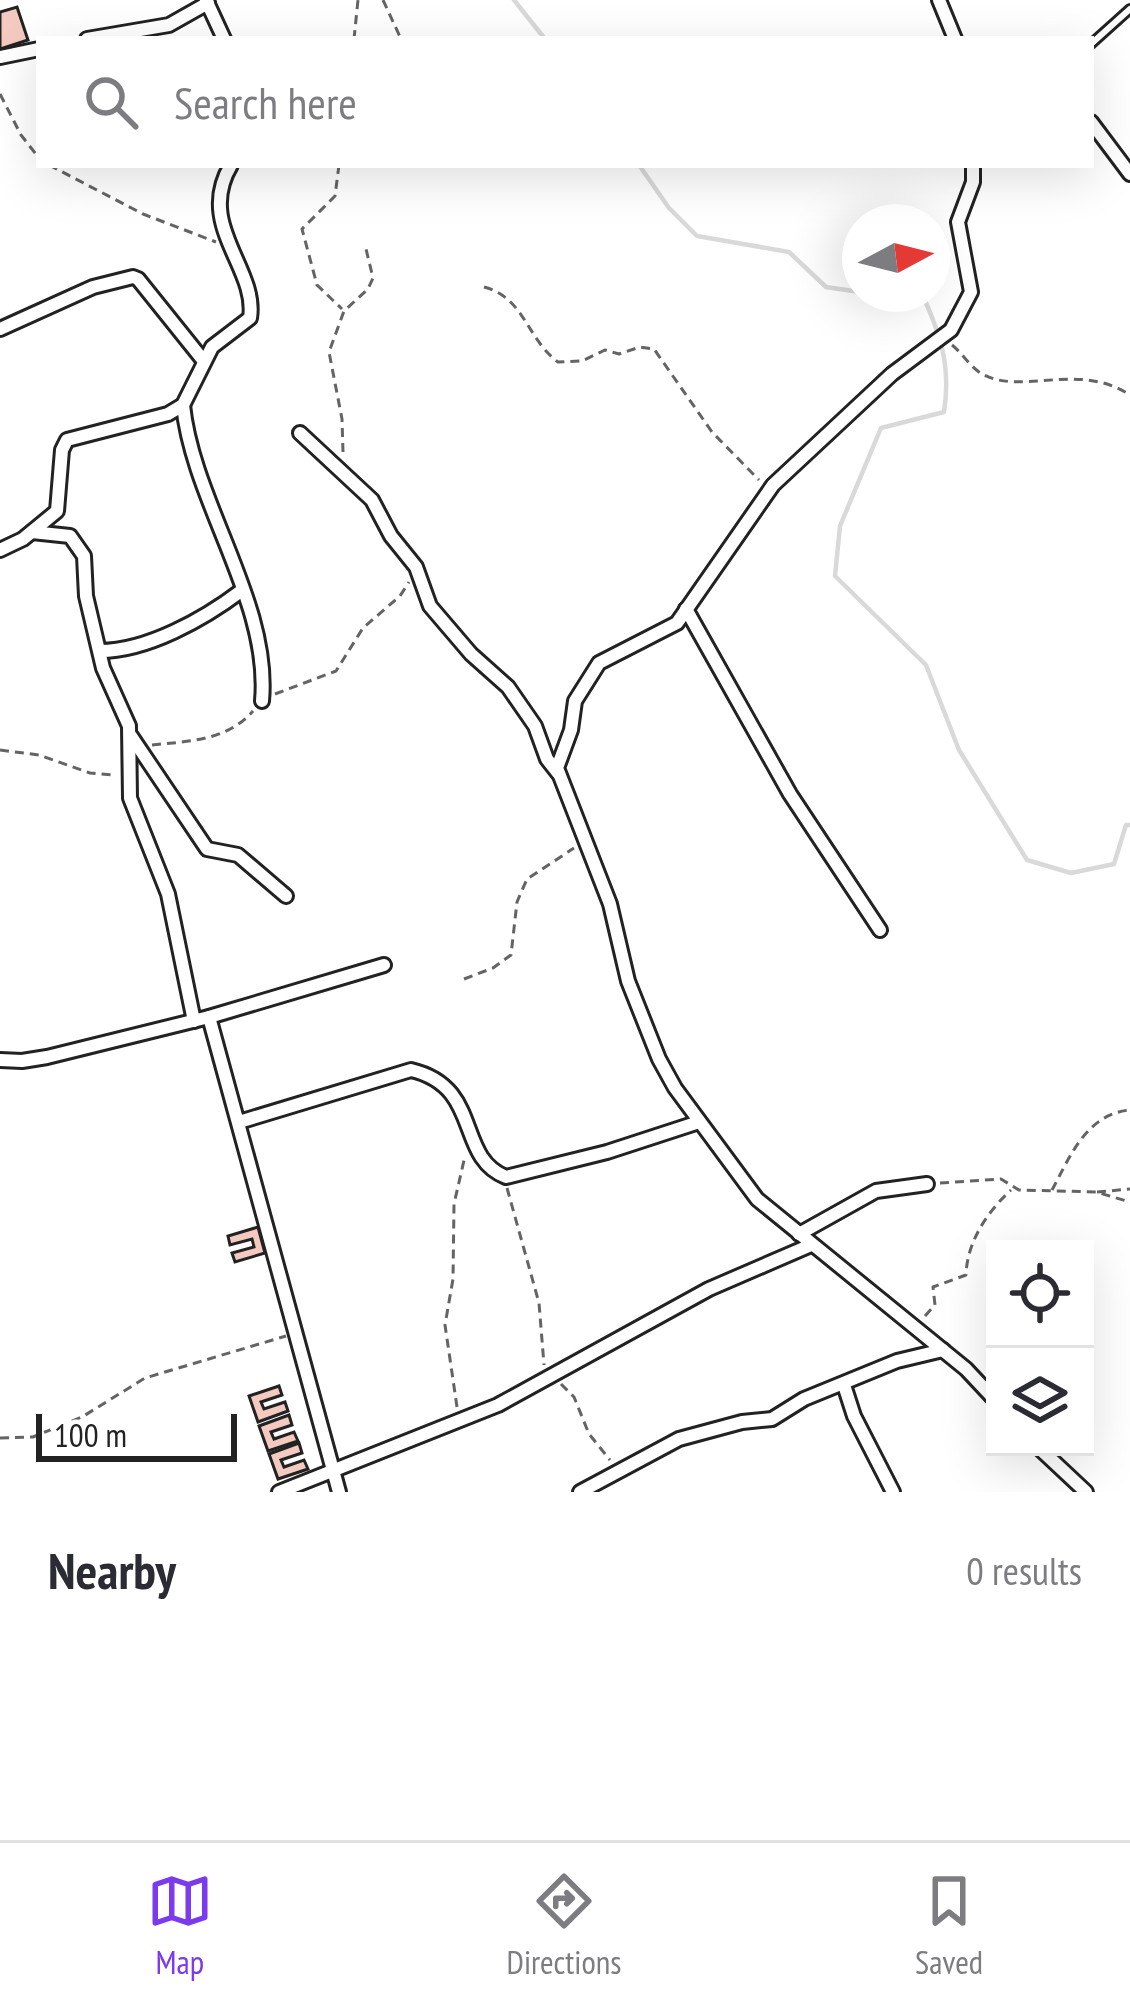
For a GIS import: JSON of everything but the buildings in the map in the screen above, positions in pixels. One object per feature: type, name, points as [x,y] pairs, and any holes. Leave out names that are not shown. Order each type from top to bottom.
[{"type":"street","points":[[941,1],[954,36]]},
{"type":"street","points":[[105,36],[169,25],[207,2],[223,36]]},
{"type":"street","points":[[0,57],[36,50]]},
{"type":"street","points":[[1094,126],[1130,174]]},
{"type":"street","points":[[0,550],[27,536],[57,511],[67,440],[182,405],[212,346],[250,318],[249,299],[229,248],[220,191],[230,168]]},
{"type":"street","points":[[558,773],[575,701],[599,663],[622,648],[667,631],[769,490],[892,374],[943,338],[961,315],[971,292],[958,222],[973,182],[973,168]]},
{"type":"street","points":[[0,329],[93,287],[133,277],[202,360]]},
{"type":"street","points":[[182,405],[194,463],[218,518],[263,666],[262,701]]},
{"type":"street","points":[[300,433],[372,500],[391,536],[416,567],[430,606],[508,688],[535,726],[610,904],[628,981],[659,1059],[699,1122],[757,1199],[943,1350],[986,1391]]},
{"type":"street","points":[[0,538],[61,532],[78,544],[103,668],[134,741],[207,849],[238,855],[286,896]]},
{"type":"street","points":[[100,651],[131,649],[160,638],[241,591]]},
{"type":"street","points":[[686,609],[790,794],[880,930]]},
{"type":"street","points":[[134,741],[132,808],[168,894],[194,1021]]},
{"type":"street","points":[[0,1060],[46,1057],[194,1021],[384,965]]},
{"type":"street","points":[[209,1017],[339,1492]]},
{"type":"street","points":[[239,1122],[411,1070],[425,1073],[453,1093],[486,1162],[501,1175],[515,1176],[699,1122]]},
{"type":"street","points":[[800,1234],[876,1191],[927,1184]]},
{"type":"street","points":[[279,1492],[498,1405],[709,1289],[811,1245]]},
{"type":"street","points":[[580,1492],[679,1439],[742,1421],[772,1419],[804,1399],[897,1361],[943,1350]]},
{"type":"street","points":[[844,1385],[854,1416],[893,1492]]},
{"type":"street","points":[[1048,1456],[1086,1492]]},
{"type":"lane","points":[[1094,41],[1130,9]]},
{"type":"path","points":[[354,36],[358,0]]},
{"type":"path","points":[[383,0],[400,36]]},
{"type":"path","points":[[0,94],[36,154]]},
{"type":"path","points":[[55,168],[143,214],[229,248]]},
{"type":"path","points":[[339,168],[335,196],[308,219],[302,240],[317,285],[344,311]]},
{"type":"path","points":[[341,469],[342,419],[329,364],[344,311],[373,278],[366,249]]},
{"type":"path","points":[[484,287],[511,298],[534,340],[558,362],[582,362],[605,350],[654,349],[712,432],[769,490]]},
{"type":"path","points":[[943,338],[980,373],[994,378],[1101,379],[1130,395]]},
{"type":"path","points":[[134,741],[197,741],[225,733],[262,701],[336,671],[364,628],[400,596],[416,567]]},
{"type":"path","points":[[0,750],[39,755],[90,773],[130,777]]},
{"type":"path","points":[[464,979],[511,955],[517,902],[531,874],[586,841]]},
{"type":"path","points":[[1052,1190],[1082,1137],[1118,1112],[1130,1110]]},
{"type":"path","points":[[460,1420],[445,1325],[454,1279],[451,1248],[457,1184],[472,1138]]},
{"type":"path","points":[[501,1175],[515,1208],[538,1303],[549,1376],[571,1392],[589,1434],[617,1470]]},
{"type":"path","points":[[927,1184],[992,1178],[1013,1189],[1130,1189]]},
{"type":"path","points":[[911,1324],[934,1310],[933,1287],[966,1275],[966,1262],[982,1221],[1013,1189]]},
{"type":"path","points":[[1096,1192],[1130,1202]]},
{"type":"path","points":[[0,1438],[33,1437],[82,1417],[145,1378],[293,1334]]},
{"type":"waterway","points":[[514,0],[543,36]]},
{"type":"waterway","points":[[641,168],[669,208],[697,236],[789,252],[826,287],[842,289]]},
{"type":"waterway","points":[[929,312],[943,352],[944,412],[881,428],[840,526],[835,576],[926,665],[959,750],[1027,860],[1071,873],[1114,864],[1126,825],[1130,825]]}]
